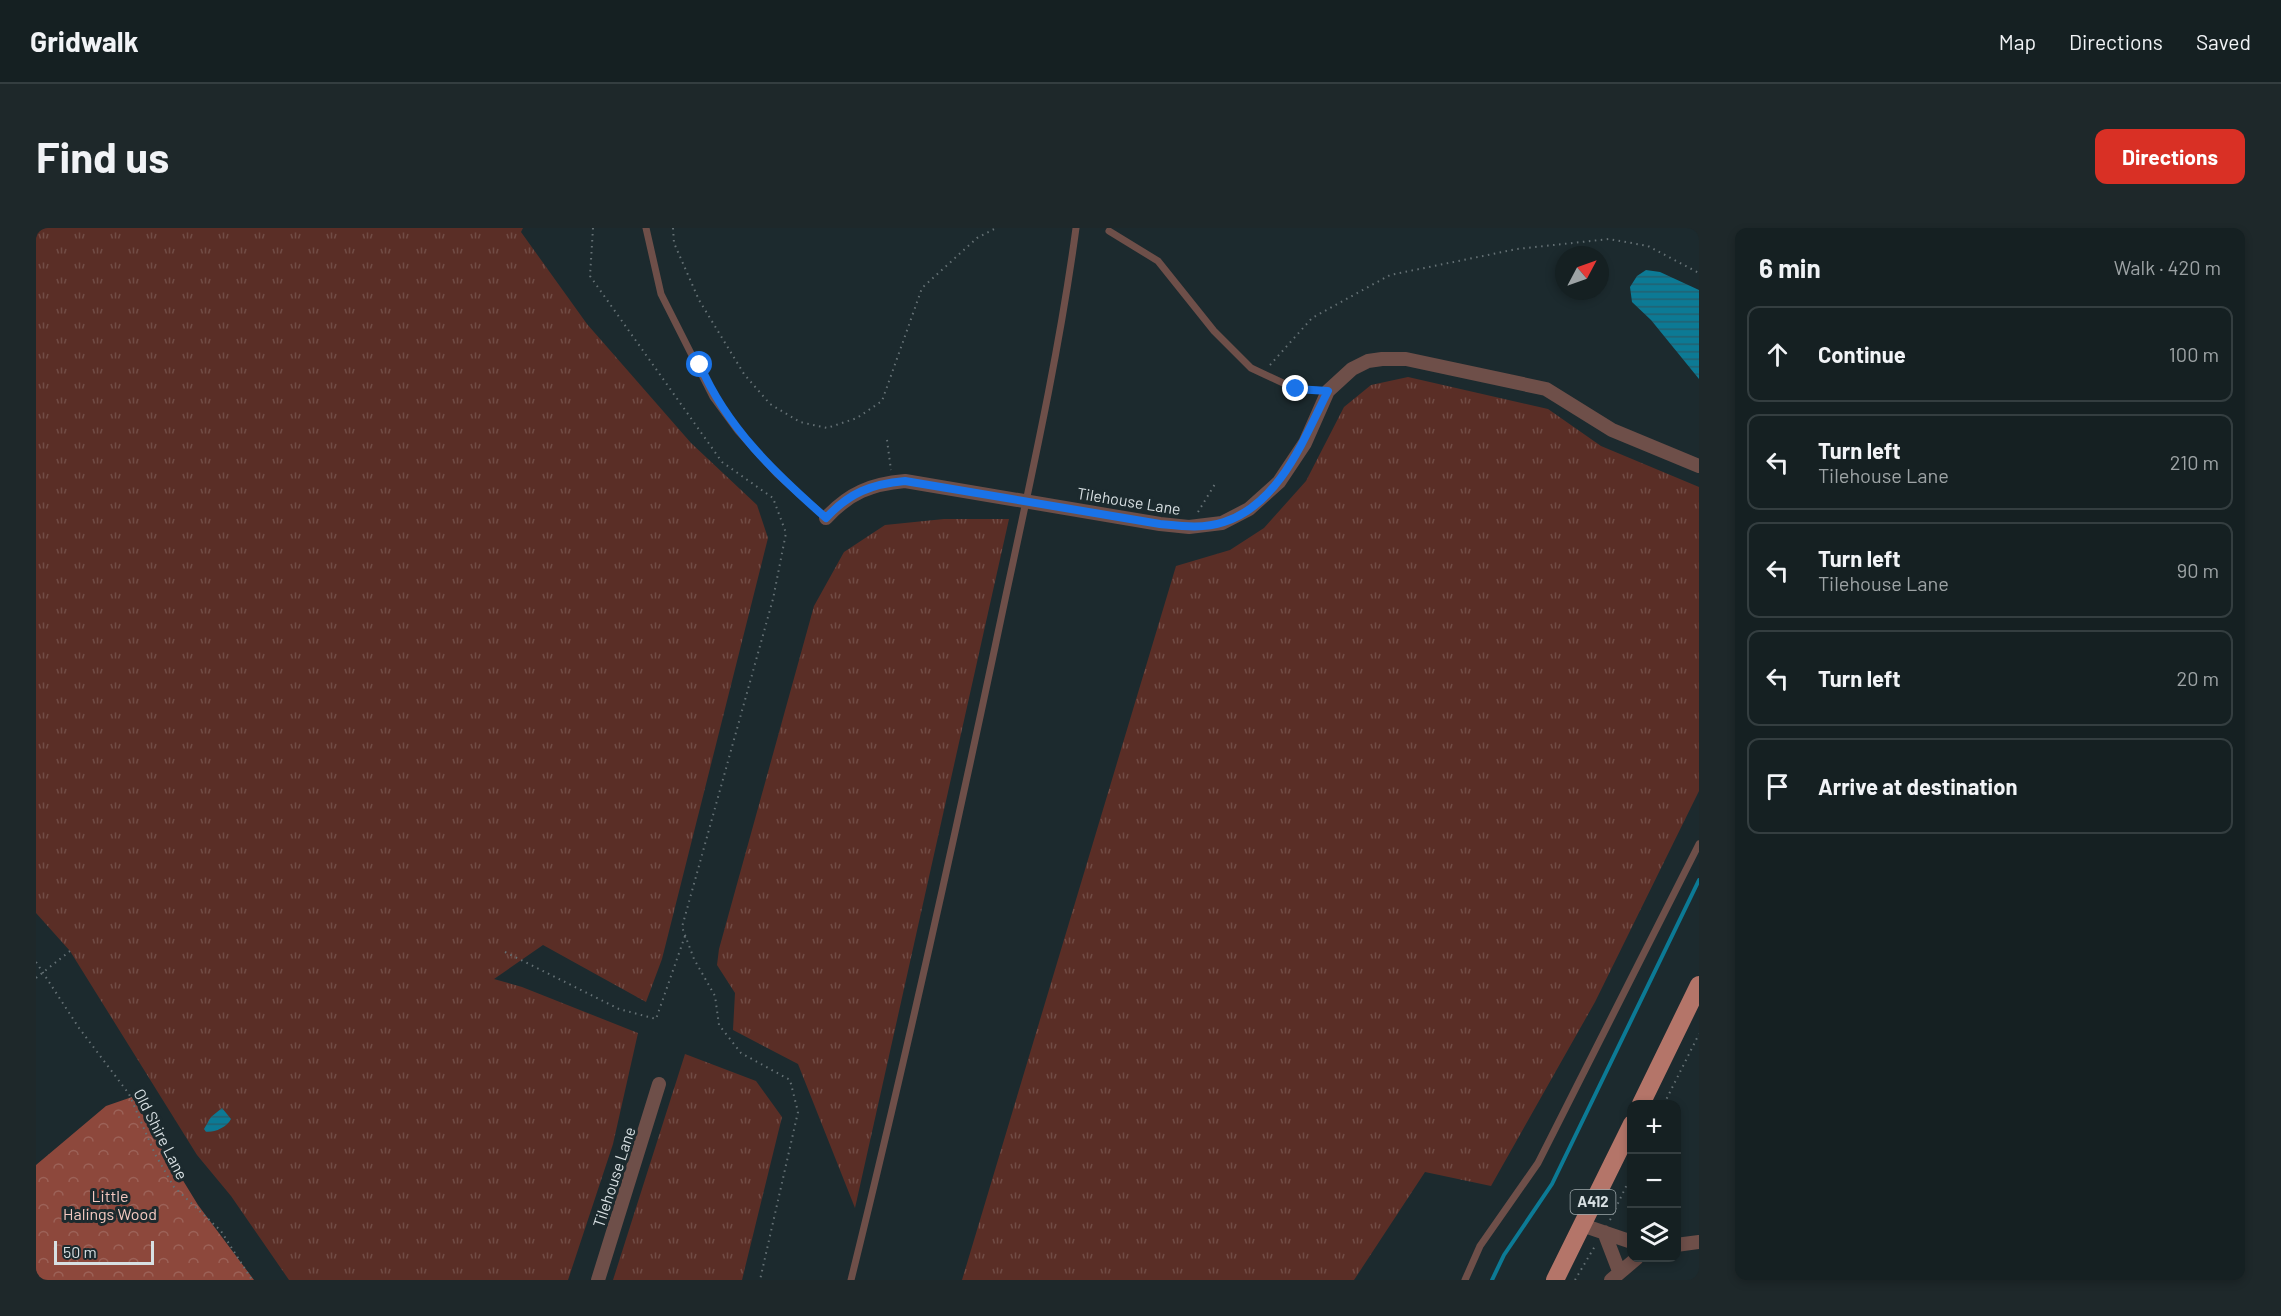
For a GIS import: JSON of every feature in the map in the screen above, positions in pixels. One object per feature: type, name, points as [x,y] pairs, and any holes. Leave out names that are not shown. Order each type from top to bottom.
[{"type":"main road","points":[[1643,1100],[1699,986]]},
{"type":"main road","name":"A412","points":[[1555,1280],[1627,1134]]},
{"type":"street","name":"Tilehouse Lane","points":[[826,518],[841,501],[864,488],[899,482],[1160,524],[1189,527],[1222,523],[1236,518],[1279,482],[1305,443],[1328,391],[1352,369],[1368,361],[1382,359],[1406,359],[1546,389],[1612,430],[1699,466]]},
{"type":"street","name":"Tilehouse Lane","points":[[598,1280],[659,1084]]},
{"type":"street","points":[[1582,1225],[1627,1240]]},
{"type":"street","points":[[1604,1233],[1615,1275],[1631,1262]]},
{"type":"street","points":[[1681,1244],[1699,1242]]},
{"type":"lane","points":[[646,228],[662,294],[714,396],[738,431],[777,474],[826,518]]},
{"type":"lane","points":[[851,1280],[953,845],[1032,470],[1067,294],[1076,228]]},
{"type":"lane","points":[[1110,231],[1158,261],[1214,331],[1251,368],[1296,389],[1328,391]]},
{"type":"lane","points":[[1465,1280],[1480,1246],[1538,1163],[1699,844]]},
{"type":"path","points":[[594,228],[590,276],[722,462],[773,498],[786,533],[773,599],[681,927],[694,959],[715,996],[719,1025],[741,1053],[790,1080],[798,1112],[760,1280]]},
{"type":"path","points":[[673,228],[674,243],[699,300],[744,374],[770,404],[800,422],[827,428],[857,418],[882,401],[890,383],[903,335],[922,288],[977,238],[996,228]]},
{"type":"path","points":[[1262,374],[1312,318],[1390,275],[1517,249],[1609,239],[1648,246],[1699,273]]},
{"type":"path","points":[[887,440],[899,482]]},
{"type":"path","points":[[1189,527],[1215,484]]},
{"type":"path","points":[[505,952],[619,1009],[656,1019],[685,936]]},
{"type":"path","points":[[36,978],[70,951]]},
{"type":"path","name":"Old Shire Lane","points":[[36,962],[79,1028],[129,1094],[155,1154],[174,1187],[221,1231],[252,1280]]},
{"type":"path","points":[[1666,1100],[1699,1034]]},
{"type":"green space","points":[[36,228],[523,228],[521,232],[587,324],[691,443],[757,505],[768,538],[662,959],[646,1002],[543,945],[494,979],[522,987],[638,1033],[613,1144],[568,1280],[289,1280],[231,1196],[197,1155],[70,951],[36,913]]},
{"type":"green space","points":[[1408,377],[1548,409],[1601,446],[1699,487],[1699,791],[1595,1002],[1491,1186],[1425,1172],[1354,1280],[962,1280],[1176,566],[1230,550],[1264,528],[1306,481],[1344,407],[1371,385]]},
{"type":"green space","points":[[944,519],[1009,519],[855,1208],[798,1064],[733,1030],[735,993],[717,965],[719,949],[814,606],[844,552],[885,525]]},
{"type":"green space","points":[[685,1054],[756,1081],[782,1117],[742,1280],[613,1280]]},
{"type":"green space","name":"Little Halings Wood","points":[[132,1097],[198,1205],[254,1280],[36,1280],[36,1165],[106,1106]]},
{"type":"water","points":[[1646,270],[1660,272],[1699,290],[1699,379],[1651,320],[1632,302],[1630,287],[1637,276]]},
{"type":"water","points":[[222,1108],[231,1119],[227,1125],[213,1132],[206,1132],[204,1129],[211,1117]]},
{"type":"waterway","points":[[1492,1280],[1504,1255],[1552,1184],[1699,880]]},
{"type":"route","points":[[700,365],[714,396],[738,431],[777,474],[826,518],[841,501],[864,488],[905,481],[1160,524],[1189,527],[1222,523],[1236,518],[1249,509],[1279,482],[1305,443],[1328,391],[1296,389]]}]
